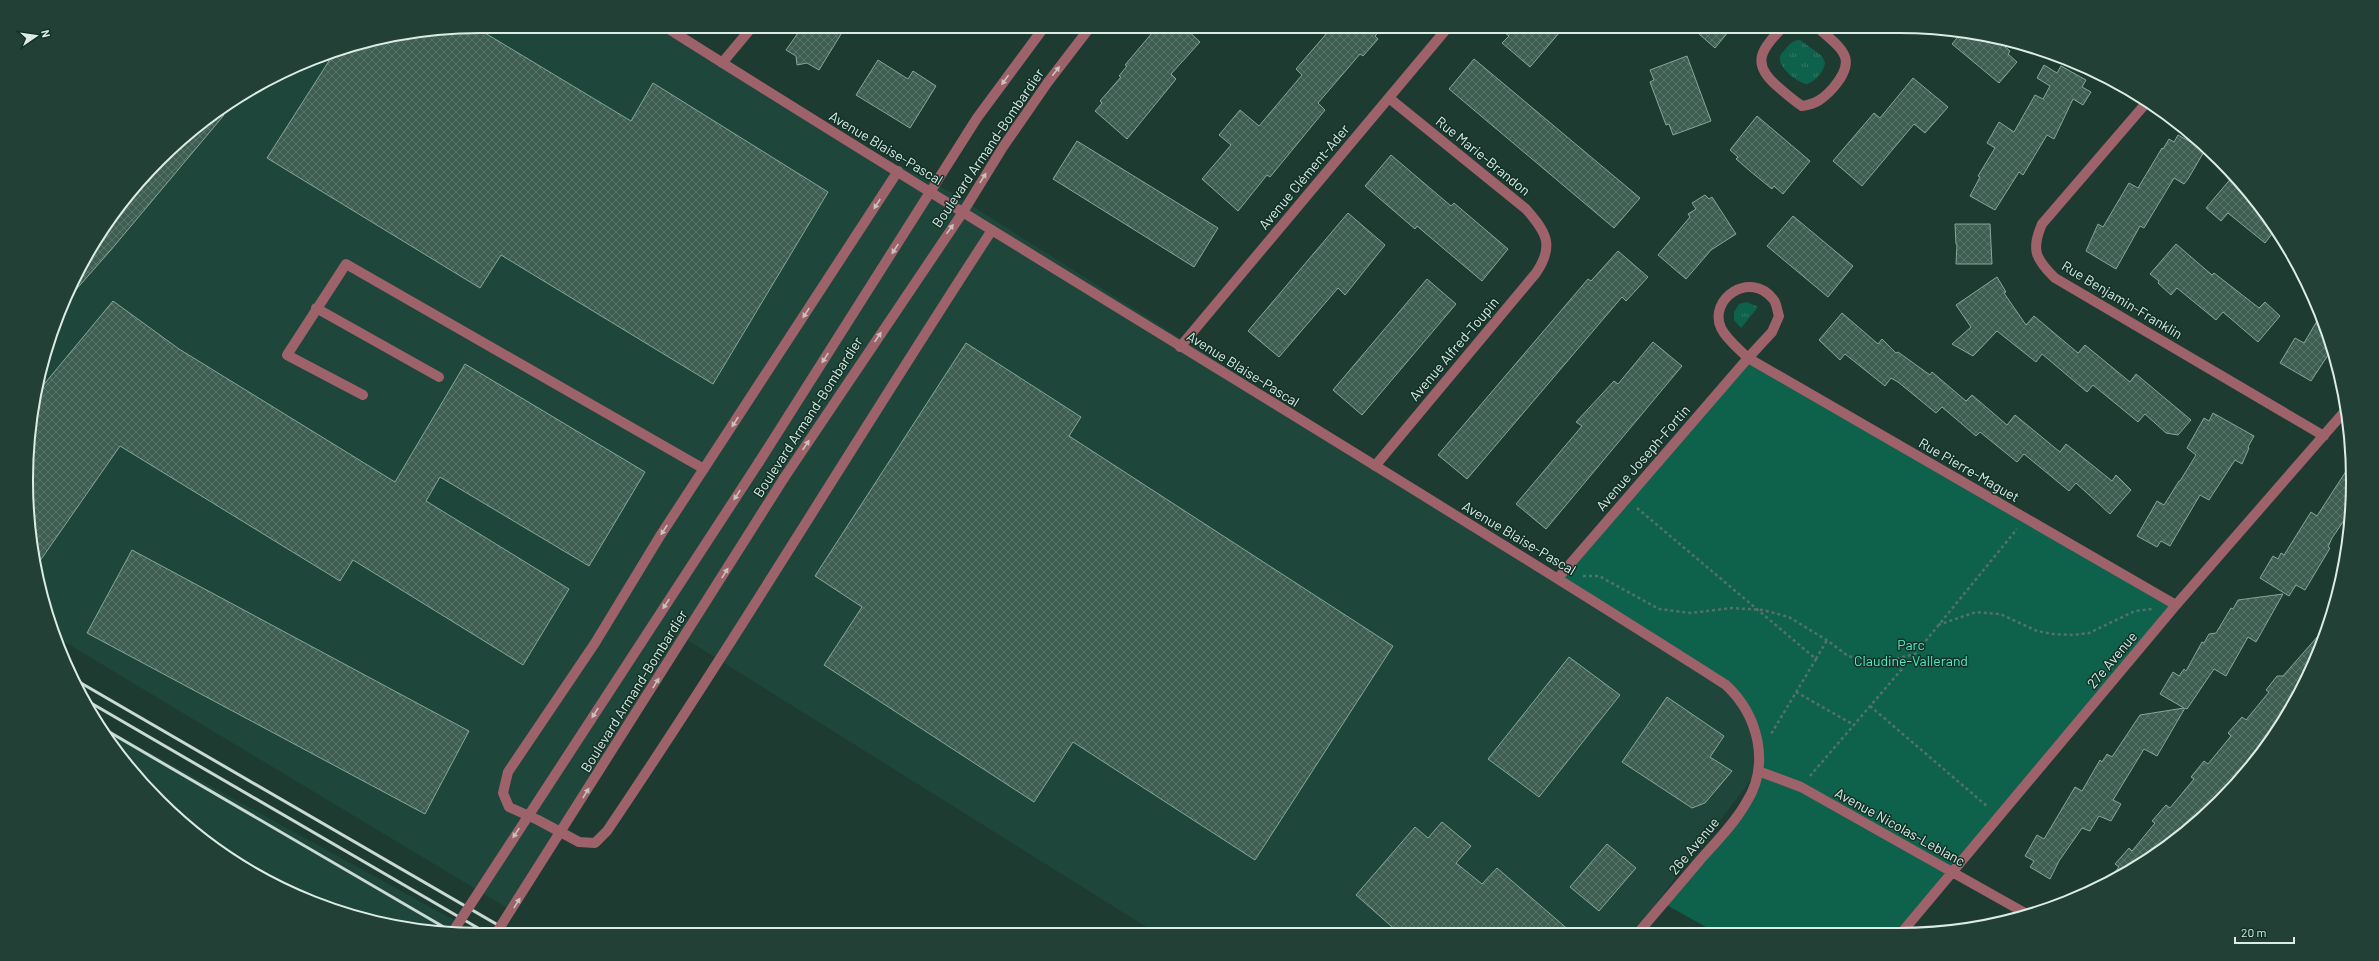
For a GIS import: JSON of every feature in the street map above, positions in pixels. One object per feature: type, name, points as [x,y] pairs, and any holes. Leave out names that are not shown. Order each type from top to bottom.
[{"type":"street","name":"Avenue Blaise-Pascal","points":[[675,33],[1180,347],[1558,578],[1726,685],[1748,709],[1755,727],[1758,771]]},
{"type":"street","points":[[722,63],[747,33]]},
{"type":"street","name":"Boulevard Armand-Bombardier","points":[[456,927],[758,462],[977,118],[1040,33]]},
{"type":"street","name":"Boulevard Armand-Bombardier","points":[[499,928],[784,478],[963,212],[1003,147],[1048,82],[1086,33]]},
{"type":"street","name":"Avenue Clément-Ader","points":[[1180,347],[1443,33]]},
{"type":"street","points":[[1778,33],[1763,51],[1762,70],[1766,77],[1802,106],[1817,103],[1824,98],[1846,72],[1847,63],[1840,48],[1824,33]]},
{"type":"street","name":"Rue Marie-Brandon","points":[[1389,98],[1526,209],[1541,226],[1548,246]]},
{"type":"street","name":"Rue Benjamin-Franklin","points":[[2144,106],[2042,224],[2036,237],[2036,252],[2043,266],[2056,278],[2324,436]]},
{"type":"street","points":[[898,171],[704,469],[595,643],[508,772],[503,792],[509,807],[538,820],[579,842],[595,843],[607,831],[665,746],[770,581],[840,466],[992,230]]},
{"type":"street","name":"Avenue Alfred-Toupin","points":[[1375,466],[1536,273],[1545,260],[1548,246]]},
{"type":"street","points":[[363,395],[287,355],[316,308],[346,264],[704,469]]},
{"type":"street","points":[[1746,286],[1761,288],[1774,300],[1779,316],[1772,332],[1748,358],[1733,344],[1721,327],[1719,310],[1730,294],[1746,286]]},
{"type":"street","points":[[316,308],[439,377]]},
{"type":"street","name":"Avenue Joseph-Fortin","points":[[1558,578],[1748,358]]},
{"type":"street","name":"Rue Pierre-Maguet","points":[[1748,358],[2176,606]]},
{"type":"street","name":"27e Avenue","points":[[1906,928],[2176,606],[2341,417]]},
{"type":"street","name":"Avenue Nicolas-Leblanc","points":[[1758,771],[1801,787],[2021,911]]},
{"type":"street","name":"26e Avenue","points":[[1642,928],[1746,804],[1758,771]]},
{"type":"path","points":[[1626,499],[1816,659]]},
{"type":"path","points":[[1801,787],[1938,626],[2026,519]]},
{"type":"path","points":[[1558,578],[1599,576],[1659,609],[1691,613],[1732,608],[1757,610],[1789,617],[1827,640],[1848,656],[1868,661],[1887,661],[1914,654]]},
{"type":"path","points":[[1938,626],[1976,612],[2000,614],[2037,631],[2053,634],[2073,635],[2089,633],[2135,612],[2176,606]]},
{"type":"path","points":[[1758,755],[1827,640]]},
{"type":"path","points":[[1796,692],[1854,724]]},
{"type":"path","points":[[1870,706],[1999,816]]},
{"type":"shaded area","points":[[675,33],[809,118],[952,193],[1726,685],[1748,709],[1758,771],[1637,928],[1148,928],[684,638],[512,911],[63,641],[48,596],[37,539],[33,480],[37,422],[48,365],[67,309],[93,257],[118,218],[175,154],[208,125],[232,108],[283,79],[309,67],[337,57],[365,48],[393,42],[451,34]]},
{"type":"shaded area","points":[[109,730],[468,928],[422,924],[365,913],[309,894],[257,868],[208,836],[185,817],[144,776]]},
{"type":"green space","points":[[1800,40],[1822,56],[1825,63],[1819,76],[1807,84],[1799,81],[1789,74],[1782,66],[1780,61],[1782,53],[1787,47],[1794,41]]},
{"type":"green space","points":[[1747,302],[1758,307],[1741,328],[1734,320],[1734,312],[1739,304]]},
{"type":"green space","name":"Parc Claudine-Vallerand","points":[[1748,358],[2176,605],[1907,928],[1708,928],[1663,903],[1727,829],[1758,771],[1748,709],[1738,695],[1558,578]]},
{"type":"building","points":[[485,33],[631,121],[653,83],[828,192],[713,384],[501,255],[480,288],[267,158],[330,60],[365,48],[422,37]]},
{"type":"building","points":[[798,33],[842,33],[819,70],[807,63],[797,65],[796,56],[786,50]]},
{"type":"building","points":[[1152,33],[1190,33],[1200,42],[1171,74],[1176,79],[1127,139],[1095,111],[1102,103],[1100,101],[1121,77],[1119,76],[1127,66],[1125,65]]},
{"type":"building","points":[[1327,33],[1378,33],[1375,36],[1378,39],[1363,56],[1360,54],[1318,103],[1325,110],[1270,177],[1267,175],[1238,211],[1202,179],[1231,145],[1219,135],[1240,110],[1259,126],[1302,75],[1296,69]]},
{"type":"building","points":[[1505,33],[1559,33],[1530,67],[1502,43],[1509,36]]},
{"type":"building","points":[[1698,33],[1727,33],[1715,48]]},
{"type":"building","points":[[1958,37],[2006,46],[2010,51],[2008,54],[2017,62],[1999,83],[1952,44]]},
{"type":"building","points":[[1687,56],[1711,121],[1673,135],[1669,124],[1666,125],[1650,82],[1654,80],[1650,70]]},
{"type":"building","points":[[1474,59],[1640,198],[1614,228],[1449,89]]},
{"type":"building","points":[[878,60],[908,79],[913,71],[936,86],[910,128],[856,95]]},
{"type":"building","points":[[2044,65],[2057,73],[2061,66],[2086,80],[2082,87],[2091,92],[2083,105],[2073,99],[2054,139],[2047,135],[2023,175],[2019,172],[1995,210],[1970,196],[1980,177],[1978,176],[1995,148],[1987,143],[1999,122],[2014,132],[2035,95],[2043,99],[2050,86],[2037,78]]},
{"type":"building","points":[[1913,78],[1948,107],[1925,133],[1914,124],[1862,186],[1833,161],[1874,113],[1880,118]]},
{"type":"building","points":[[223,114],[224,115],[76,290],[108,232],[144,185],[185,144]]},
{"type":"building","points":[[1757,116],[1810,161],[1783,194],[1774,186],[1772,189],[1750,171],[1736,159],[1738,157],[1730,150]]},
{"type":"building","points":[[2178,135],[2194,144],[2203,153],[2184,184],[2174,178],[2144,228],[2140,226],[2116,269],[2086,251],[2098,224],[2103,227],[2129,183],[2138,188],[2169,139],[2174,142]]},
{"type":"building","points":[[1077,141],[1218,228],[1194,267],[1053,179]]},
{"type":"building","points":[[1391,155],[1451,206],[1454,203],[1508,249],[1482,281],[1417,226],[1415,229],[1365,186]]},
{"type":"building","points":[[2230,180],[2254,208],[2272,234],[2265,243],[2228,213],[2221,221],[2206,208]]},
{"type":"building","points":[[1705,195],[1709,199],[1712,197],[1736,234],[1711,250],[1686,279],[1658,255],[1690,217],[1688,214],[1696,209],[1692,203]]},
{"type":"building","points":[[1348,213],[1385,245],[1345,295],[1338,288],[1279,357],[1248,331]]},
{"type":"building","points":[[1793,216],[1853,266],[1828,297],[1767,246]]},
{"type":"building","points":[[1955,224],[1990,224],[1992,264],[1956,264],[1957,244]]},
{"type":"building","points":[[2176,244],[2212,275],[2214,273],[2259,308],[2265,302],[2280,316],[2258,342],[2223,312],[2216,320],[2177,288],[2171,295],[2158,283],[2159,281],[2150,274]]},
{"type":"building","points":[[1618,251],[1648,277],[1626,301],[1622,297],[1467,479],[1438,455],[1588,279],[1591,281]]},
{"type":"building","points":[[1997,277],[2006,292],[2004,293],[2026,325],[2034,316],[2078,353],[2085,345],[2130,382],[2136,374],[2191,420],[2178,435],[2166,433],[2145,414],[2138,422],[2093,385],[2087,392],[2042,354],[2036,362],[1997,331],[1973,356],[1952,344],[1971,327],[1956,305]]},
{"type":"building","points":[[1427,279],[1456,304],[1362,415],[1333,390]]},
{"type":"building","points":[[113,301],[179,349],[395,482],[465,364],[645,472],[589,566],[440,477],[426,501],[569,589],[523,665],[353,560],[340,581],[120,446],[41,560],[34,510],[33,480],[37,422],[44,385]]},
{"type":"building","points":[[1842,313],[1878,344],[1882,339],[1896,353],[1898,352],[1930,375],[1932,372],[1966,401],[1972,395],[2007,425],[2015,415],[2060,452],[2066,444],[2112,481],[2116,475],[2131,490],[2110,514],[2076,483],[2069,491],[2024,454],[2017,462],[1980,432],[1976,436],[1942,407],[1936,413],[1891,378],[1885,386],[1845,354],[1840,360],[1819,340]]},
{"type":"building","points":[[2317,322],[2328,355],[2311,381],[2280,363],[2295,338],[2304,343]]},
{"type":"building","points":[[1653,342],[1682,366],[1546,529],[1516,504],[1582,426],[1576,422],[1614,381],[1618,384]]},
{"type":"building","points":[[966,343],[1081,417],[1069,436],[1393,646],[1255,860],[1073,742],[1034,802],[824,665],[862,607],[815,576]]},
{"type":"building","points":[[2213,413],[2254,436],[2248,447],[2249,448],[2242,464],[2235,460],[2209,500],[2200,495],[2170,546],[2161,541],[2157,547],[2137,536],[2157,501],[2164,505],[2180,481],[2196,455],[2187,448],[2204,418],[2209,421]]},
{"type":"building","points":[[2346,472],[2344,521],[2332,538],[2328,547],[2330,548],[2305,590],[2296,585],[2289,596],[2260,578],[2273,556],[2278,559],[2281,553],[2284,555],[2311,512],[2317,516]]},
{"type":"building","points":[[132,550],[469,731],[425,814],[87,633]]},
{"type":"building","points":[[2283,594],[2256,642],[2248,637],[2226,676],[2214,669],[2187,709],[2185,708],[2157,756],[2144,749],[2113,800],[2121,804],[2111,821],[2099,816],[2090,831],[2082,828],[2059,861],[2050,879],[2030,867],[2034,861],[2025,856],[2037,835],[2044,839],[2075,787],[2082,791],[2100,760],[2102,762],[2107,754],[2112,757],[2140,715],[2184,708],[2160,694],[2173,672],[2179,676],[2184,669],[2186,671],[2202,642],[2204,643],[2209,634],[2216,633],[2231,608],[2233,609],[2238,600]]},
{"type":"building","points":[[2318,637],[2300,678],[2286,704],[2254,753],[2235,776],[2194,817],[2171,836],[2147,853],[2115,872],[2119,867],[2115,864],[2129,848],[2132,851],[2155,823],[2152,821],[2166,805],[2170,808],[2194,779],[2191,777],[2204,761],[2208,764],[2231,736],[2228,733],[2242,717],[2246,720],[2269,692],[2266,690],[2277,676],[2283,676]]},
{"type":"building","points":[[1569,657],[1620,695],[1539,797],[1488,759]]},
{"type":"building","points":[[1667,697],[1724,736],[1710,757],[1732,771],[1705,803],[1692,808],[1622,762]]},
{"type":"building","points":[[1442,822],[1471,846],[1456,863],[1482,884],[1497,868],[1566,928],[1393,928],[1356,895],[1415,827],[1428,838]]},
{"type":"building","points":[[1607,844],[1636,868],[1599,911],[1570,887]]},
{"type":"railway","points":[[82,684],[503,928]]},
{"type":"railway","points":[[93,704],[478,928]]},
{"type":"railway","points":[[111,733],[442,926]]}]
